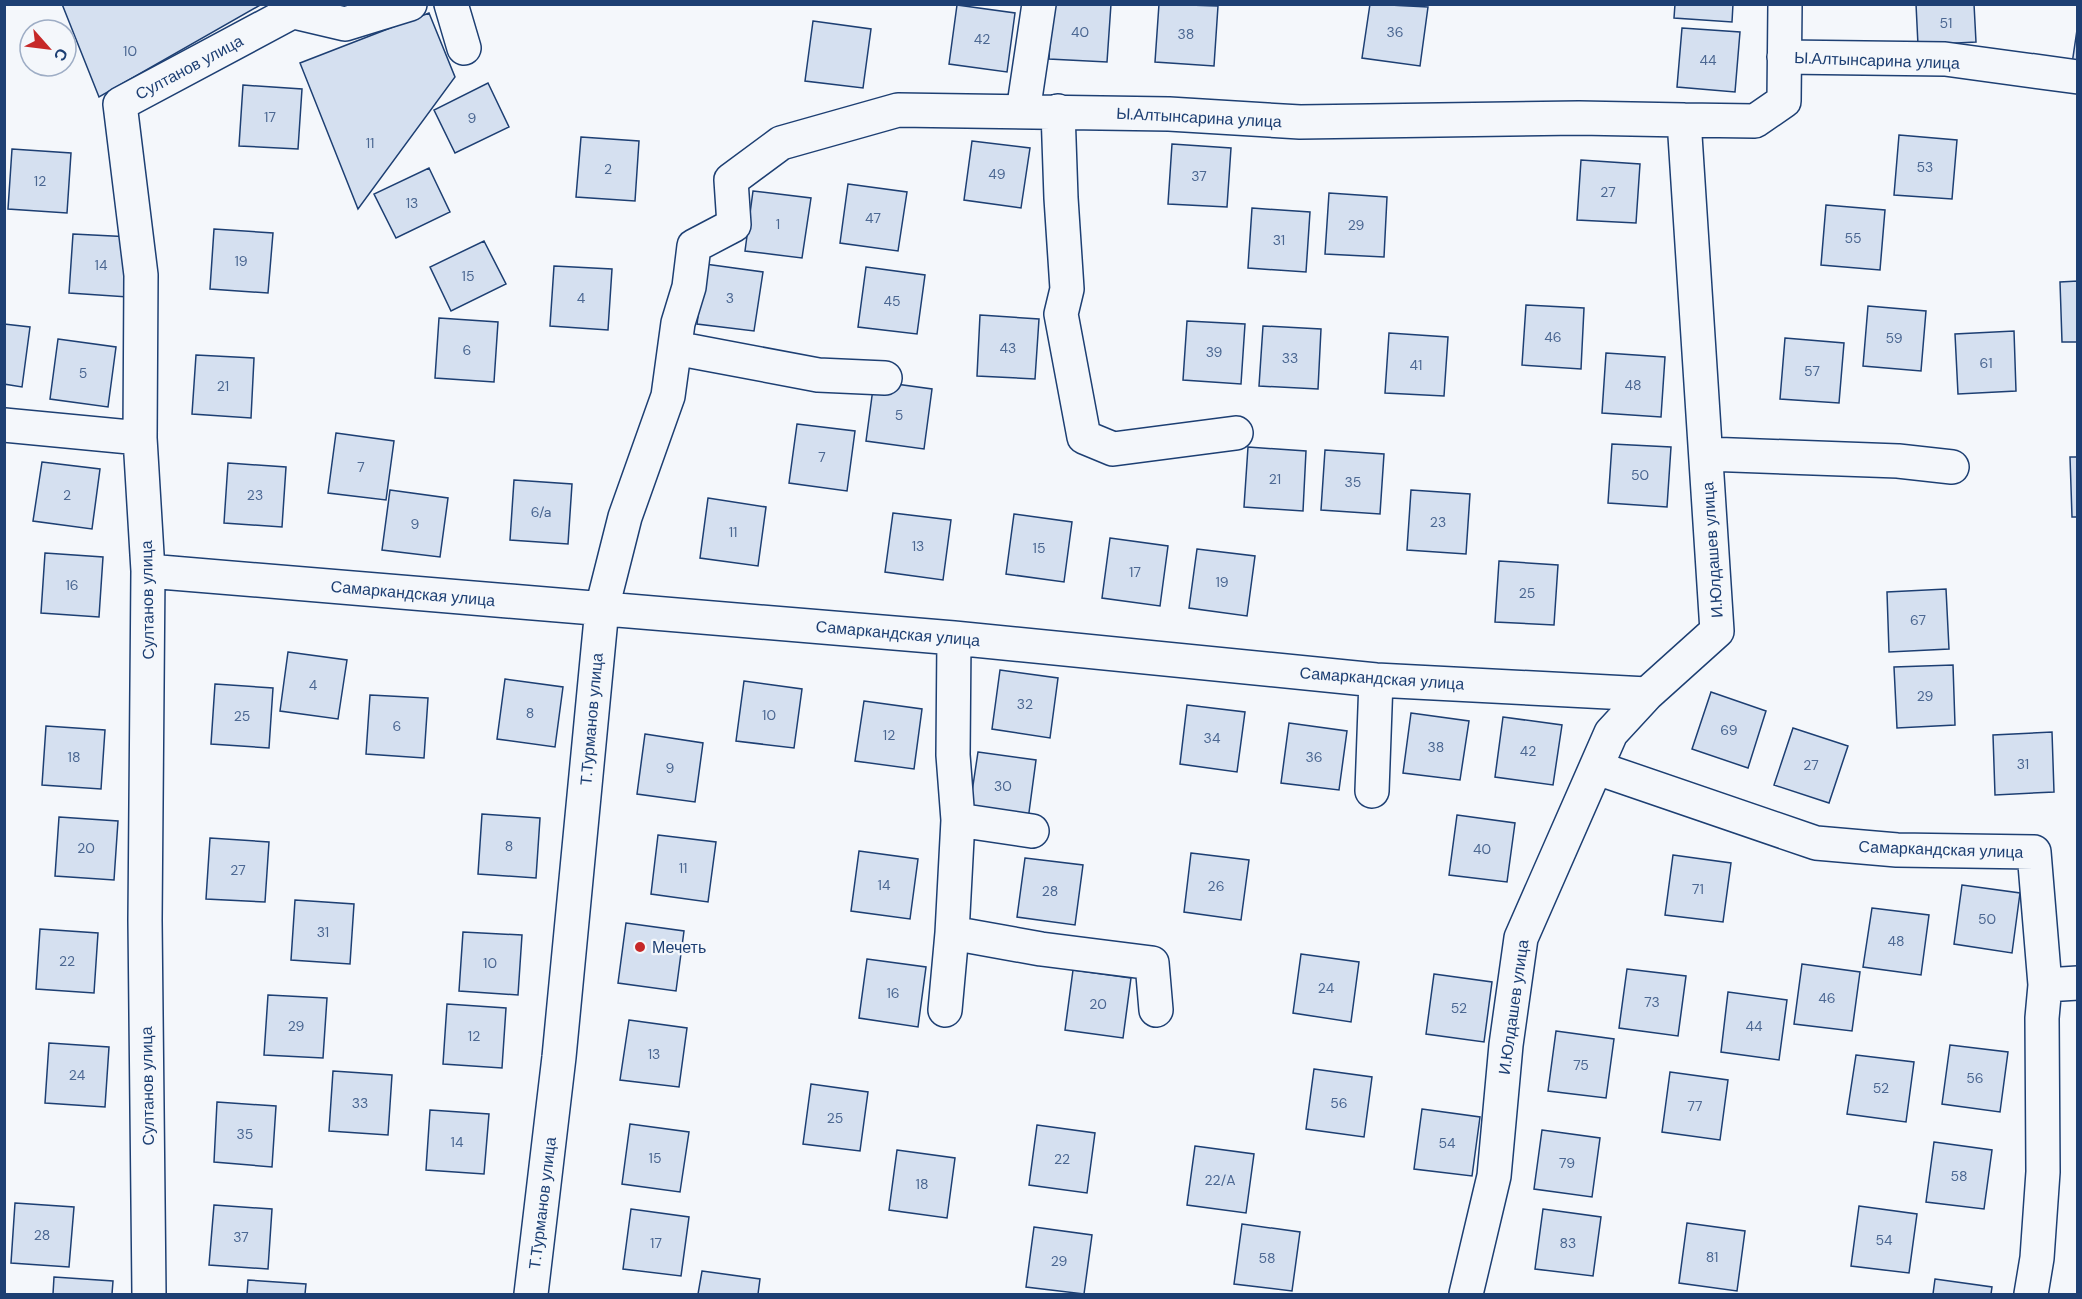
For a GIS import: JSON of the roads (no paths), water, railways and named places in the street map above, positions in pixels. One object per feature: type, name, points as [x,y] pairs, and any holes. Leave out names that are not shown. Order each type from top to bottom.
[{"type":"street","name":"Султанов улица","points":[[150,1294],[145,920],[148,571],[140,438],[141,274],[120,104],[301,8],[345,24],[410,4]]},
{"type":"street","points":[[451,4],[464,48]]},
{"type":"street","points":[[1023,112],[1039,4]]},
{"type":"street","points":[[1684,120],[1755,121],[1784,101],[1785,4]]},
{"type":"street","name":"Ы.Алтынсарина улица","points":[[1784,57],[1945,59],[2078,77]]},
{"type":"street","name":"Ы.Алтынсарина улица","points":[[731,180],[781,143],[898,110],[1169,114],[1300,122],[1579,118],[1684,120]]},
{"type":"street","points":[[1058,111],[1067,289],[1061,315],[1084,437],[1113,448],[1236,434]]},
{"type":"street","name":"И.Юлдашев улица","points":[[1466,1294],[1494,1176],[1506,1045],[1521,938],[1598,768],[1611,733],[1647,694],[1717,632],[1684,120]]},
{"type":"street","name":"Т.Турманов улица","points":[[531,1294],[559,1057],[602,608],[625,517],[668,396],[678,323],[689,287],[694,246],[734,225],[731,180]]},
{"type":"street","points":[[675,348],[818,375],[885,378]]},
{"type":"street","points":[[4,424],[140,438]]},
{"type":"street","points":[[1706,454],[1898,461],[1952,467]]},
{"type":"street","name":"Самаркандская улица","points":[[148,571],[954,638],[1376,680],[1647,694]]},
{"type":"street","points":[[945,1010],[958,820],[953,756],[954,638]]},
{"type":"street","points":[[1372,791],[1376,680]]},
{"type":"street","name":"Самаркандская улица","points":[[1598,768],[1816,843],[1897,850],[2034,852],[2045,985],[2042,1018],[2043,1172],[2037,1258],[2031,1294]]},
{"type":"street","points":[[958,820],[1032,831]]},
{"type":"street","points":[[952,933],[1041,949],[1152,963],[1156,1010]]},
{"type":"street","points":[[2045,985],[2078,982]]},
{"type":"place","name":"Мечеть","points":[[640,947]]}]
